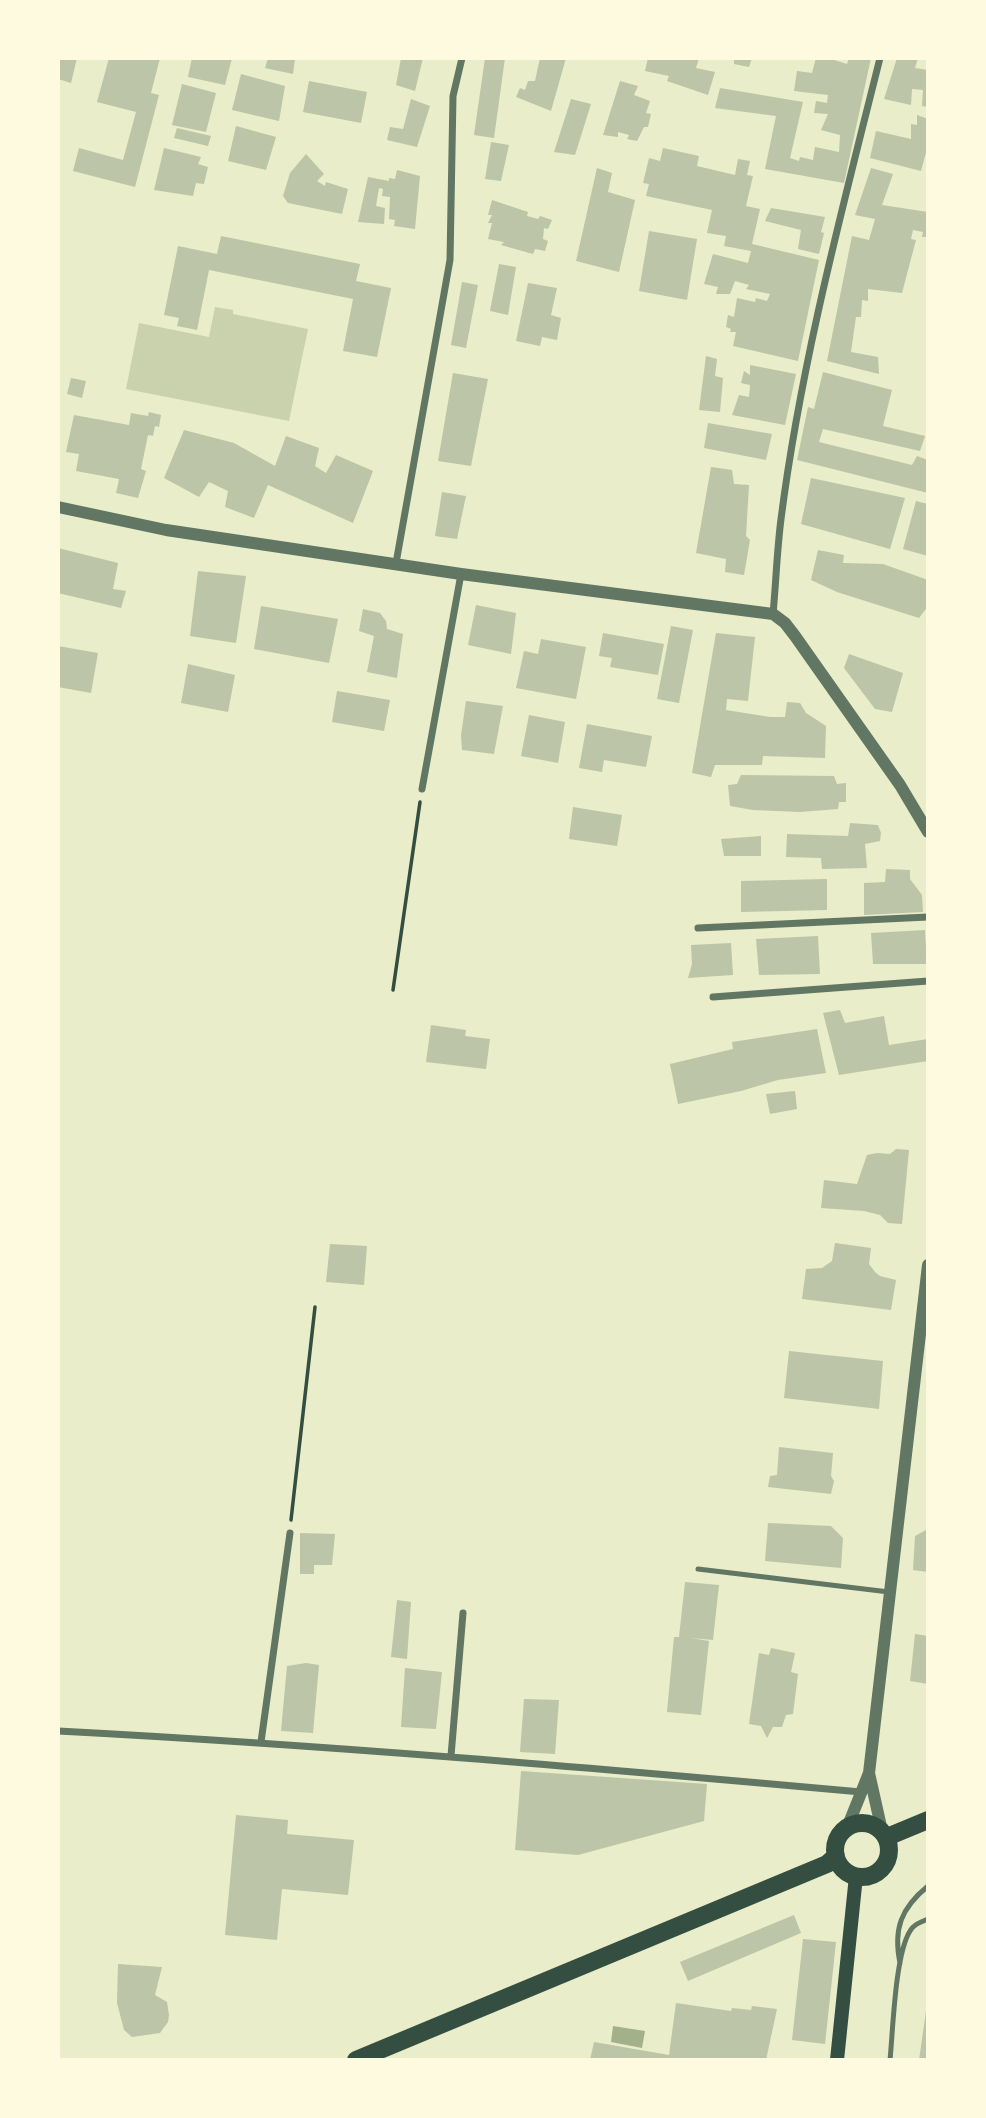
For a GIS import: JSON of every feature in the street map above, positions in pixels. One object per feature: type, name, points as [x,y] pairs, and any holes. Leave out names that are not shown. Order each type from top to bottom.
[{"type":"main road","points":[[884,1834],[928,1819]]},
{"type":"main road","points":[[853,1824],[869,1824],[884,1834],[889,1854],[881,1870],[865,1877],[856,1876],[843,1869],[836,1856],[837,1840],[847,1828],[853,1824]]},
{"type":"main road","points":[[356,2060],[827,1864],[836,1856]]},
{"type":"main road","points":[[837,2060],[856,1876]]},
{"type":"street","points":[[396,563],[450,260],[453,96],[462,58]]},
{"type":"street","points":[[773,614],[781,519],[800,405],[825,276],[880,58]]},
{"type":"street","points":[[58,507],[166,530],[461,574],[773,614],[785,623],[803,647],[900,785],[928,832]]},
{"type":"street","points":[[422,789],[461,574]]},
{"type":"street","points":[[698,928],[928,917]]},
{"type":"street","points":[[713,997],[928,981]]},
{"type":"street","points":[[847,1828],[869,1773],[928,1265]]},
{"type":"street","points":[[261,1742],[290,1533]]},
{"type":"street","points":[[451,1756],[463,1613]]},
{"type":"street","points":[[58,1731],[451,1756],[861,1792]]},
{"type":"street","points":[[869,1773],[884,1834]]},
{"type":"lane","points":[[698,1569],[889,1592]]},
{"type":"lane","points":[[900,1963],[896,1942],[899,1924],[905,1911],[928,1886]]},
{"type":"lane","points":[[890,2060],[900,1963],[910,1931],[917,1923],[928,1919]]},
{"type":"path","points":[[393,990],[422,789]]},
{"type":"path","points":[[290,1533],[315,1307]]},
{"type":"shaded area","points":[[215,307],[233,310],[233,314],[308,329],[289,421],[126,389],[139,323],[209,337]]},
{"type":"shaded area","points":[[613,2026],[645,2031],[642,2048],[611,2042]]},
{"type":"building","points":[[58,58],[77,58],[71,83],[58,79]]},
{"type":"building","points":[[109,58],[160,58],[151,93],[159,95],[135,187],[73,171],[79,148],[123,160],[136,112],[97,102]]},
{"type":"building","points":[[192,58],[232,58],[225,85],[188,77]]},
{"type":"building","points":[[268,58],[295,59],[293,74],[265,68]]},
{"type":"building","points":[[401,58],[423,58],[415,91],[396,85]]},
{"type":"building","points":[[485,58],[505,58],[494,138],[474,135]]},
{"type":"building","points":[[540,58],[566,58],[551,111],[516,97],[520,88],[525,90],[528,81],[535,81]]},
{"type":"building","points":[[648,58],[699,58],[696,68],[715,72],[708,95],[667,81],[669,76],[645,71]]},
{"type":"building","points":[[734,58],[752,58],[749,67],[734,64]]},
{"type":"building","points":[[816,58],[828,58],[847,64],[849,58],[871,58],[844,183],[765,169],[776,116],[715,108],[720,88],[803,102],[790,158],[799,161],[800,157],[813,160],[815,147],[839,152],[840,135],[821,130],[828,114],[814,113],[816,101],[827,103],[828,95],[794,91],[797,71],[812,73]]},
{"type":"building","points":[[897,58],[918,58],[915,68],[928,70],[928,107],[922,106],[923,90],[912,89],[911,105],[884,99]]},
{"type":"building","points":[[241,74],[285,86],[279,121],[232,110]]},
{"type":"building","points":[[309,81],[367,92],[361,123],[303,112]]},
{"type":"building","points":[[620,81],[638,86],[634,95],[650,101],[646,113],[651,114],[648,127],[644,127],[637,141],[627,139],[629,135],[618,132],[618,137],[603,135]]},
{"type":"building","points":[[182,84],[216,93],[206,132],[172,125]]},
{"type":"building","points":[[411,99],[430,106],[417,147],[387,140],[390,127],[403,129]]},
{"type":"building","points":[[571,99],[591,104],[575,155],[554,152]]},
{"type":"building","points":[[917,115],[928,119],[928,145],[921,171],[870,158],[876,131],[911,139],[911,124],[917,125]]},
{"type":"building","points":[[236,126],[276,137],[266,170],[228,161]]},
{"type":"building","points":[[177,128],[211,136],[208,146],[174,138]]},
{"type":"building","points":[[491,142],[509,145],[501,181],[485,179]]},
{"type":"building","points":[[164,148],[201,157],[198,164],[208,167],[204,184],[196,183],[193,196],[154,190]]},
{"type":"building","points":[[663,148],[699,156],[697,166],[735,175],[738,159],[750,161],[747,175],[753,176],[746,206],[760,209],[752,244],[819,260],[798,361],[733,346],[736,332],[730,332],[731,329],[726,327],[728,315],[734,317],[737,298],[755,302],[756,298],[767,301],[770,294],[746,289],[749,285],[735,281],[730,294],[716,294],[718,287],[704,284],[713,254],[748,263],[751,251],[724,246],[726,236],[707,233],[712,210],[646,196],[649,184],[643,183],[649,158],[660,161]]},
{"type":"building","points":[[306,154],[324,174],[317,181],[325,186],[326,182],[348,189],[342,214],[288,203],[283,196],[290,173]]},
{"type":"building","points":[[597,168],[612,173],[608,192],[635,200],[619,272],[576,261]]},
{"type":"building","points":[[871,168],[893,174],[882,205],[928,212],[928,237],[922,237],[923,232],[913,230],[911,239],[916,240],[902,293],[868,289],[868,301],[862,300],[861,317],[856,317],[851,352],[878,357],[879,374],[827,361],[852,236],[869,240],[875,219],[855,215]]},
{"type":"building","points":[[397,170],[420,176],[415,229],[394,226],[395,220],[389,219],[390,197],[382,196],[383,189],[379,188],[376,206],[385,208],[384,224],[358,222],[368,177],[389,181],[389,178],[395,179]]},
{"type":"building","points":[[492,200],[528,212],[527,216],[552,220],[548,229],[544,228],[543,239],[548,241],[545,251],[535,249],[533,254],[501,245],[504,242],[488,239],[492,223],[488,223],[492,215],[488,215]]},
{"type":"building","points":[[771,208],[825,217],[819,254],[798,249],[801,230],[765,221]]},
{"type":"building","points":[[649,231],[697,239],[687,300],[639,291]]},
{"type":"building","points":[[221,236],[360,264],[356,281],[391,288],[377,357],[343,351],[353,299],[209,270],[197,330],[177,326],[179,318],[164,315],[178,246],[217,254]]},
{"type":"building","points":[[499,264],[516,267],[508,315],[490,311]]},
{"type":"building","points":[[462,282],[478,285],[466,348],[451,345]]},
{"type":"building","points":[[528,283],[557,288],[551,315],[561,318],[557,340],[542,337],[540,346],[516,341]]},
{"type":"building","points":[[706,356],[717,359],[715,376],[723,378],[720,412],[699,410]]},
{"type":"building","points":[[750,365],[796,374],[785,425],[732,415],[739,395],[749,397],[750,385],[741,383],[744,371],[750,375]]},
{"type":"building","points":[[823,372],[892,390],[883,426],[925,436],[920,451],[823,429],[819,442],[912,465],[917,456],[928,460],[928,493],[797,460],[808,407],[814,409]]},
{"type":"building","points":[[453,373],[488,379],[471,466],[438,461]]},
{"type":"building","points":[[71,378],[86,381],[82,398],[67,394]]},
{"type":"building","points":[[149,412],[161,415],[159,427],[155,426],[153,436],[148,435],[141,469],[146,471],[138,498],[116,493],[119,479],[76,471],[79,454],[66,452],[74,415],[129,425],[131,413],[148,416]]},
{"type":"building","points":[[708,423],[772,434],[766,460],[704,448]]},
{"type":"building","points":[[184,430],[234,443],[275,466],[286,436],[319,448],[315,466],[326,473],[336,455],[373,471],[353,523],[268,485],[254,518],[225,507],[228,491],[209,482],[199,497],[164,478]]},
{"type":"building","points":[[711,467],[732,470],[734,484],[749,485],[746,536],[750,540],[744,575],[725,572],[726,559],[696,553]]},
{"type":"building","points":[[811,478],[905,498],[890,549],[801,524]]},
{"type":"building","points":[[442,492],[466,496],[457,539],[435,536]]},
{"type":"building","points":[[916,501],[928,504],[928,556],[903,549]]},
{"type":"building","points":[[58,548],[118,563],[113,589],[126,591],[121,608],[58,593]]},
{"type":"building","points":[[818,550],[844,555],[843,563],[883,564],[928,580],[928,606],[919,618],[837,592],[811,580]]},
{"type":"building","points":[[198,571],[246,576],[236,643],[190,636]]},
{"type":"building","points":[[476,605],[516,613],[511,654],[468,645]]},
{"type":"building","points":[[261,606],[338,619],[329,663],[254,649]]},
{"type":"building","points":[[363,609],[380,613],[386,621],[387,629],[403,634],[397,678],[367,672],[374,636],[359,631]]},
{"type":"building","points":[[671,626],[693,630],[679,703],[657,699]]},
{"type":"building","points":[[603,633],[664,644],[658,675],[610,667],[612,658],[599,656]]},
{"type":"building","points":[[716,633],[755,637],[748,701],[727,699],[726,710],[785,717],[787,702],[800,703],[806,713],[826,726],[825,758],[763,756],[762,765],[715,765],[711,777],[692,773]]},
{"type":"building","points":[[541,639],[586,647],[576,699],[516,688],[524,651],[538,654]]},
{"type":"building","points":[[58,646],[98,653],[91,693],[58,687]]},
{"type":"building","points":[[849,654],[903,673],[892,712],[875,709],[844,668]]},
{"type":"building","points":[[188,664],[235,675],[228,712],[181,703]]},
{"type":"building","points":[[337,691],[390,700],[384,731],[332,722]]},
{"type":"building","points":[[466,701],[503,706],[494,754],[462,750],[461,735]]},
{"type":"building","points":[[529,715],[565,722],[558,763],[521,756]]},
{"type":"building","points":[[587,724],[652,736],[646,767],[604,760],[602,772],[579,768]]},
{"type":"building","points":[[741,775],[834,776],[837,784],[846,783],[846,802],[839,802],[838,809],[800,812],[730,806],[728,785],[737,784]]},
{"type":"building","points":[[573,807],[622,815],[617,846],[569,839]]},
{"type":"building","points":[[850,823],[878,825],[880,841],[865,844],[867,868],[822,869],[821,858],[786,857],[787,834],[848,836]]},
{"type":"building","points":[[761,836],[761,856],[724,856],[721,839]]},
{"type":"building","points":[[886,869],[910,870],[910,879],[922,895],[923,912],[864,915],[864,883],[885,882]]},
{"type":"building","points":[[827,879],[827,910],[741,912],[741,881]]},
{"type":"building","points":[[925,930],[927,964],[873,964],[871,933]]},
{"type":"building","points":[[818,936],[820,974],[759,975],[756,939]]},
{"type":"building","points":[[731,943],[733,975],[688,978],[692,964],[691,945]]},
{"type":"building","points":[[840,1010],[845,1023],[884,1016],[889,1045],[928,1039],[928,1061],[839,1075],[823,1013]]},
{"type":"building","points":[[431,1025],[466,1030],[465,1036],[490,1039],[486,1069],[426,1062]]},
{"type":"building","points":[[817,1029],[826,1073],[778,1080],[678,1104],[670,1064],[733,1049],[732,1042]]},
{"type":"building","points":[[795,1091],[797,1109],[770,1114],[766,1094]]},
{"type":"building","points":[[896,1149],[909,1150],[902,1224],[888,1223],[880,1215],[864,1211],[821,1208],[824,1180],[857,1184],[867,1155],[890,1154]]},
{"type":"building","points":[[835,1243],[871,1248],[869,1264],[875,1272],[896,1280],[891,1310],[802,1299],[806,1269],[822,1268],[832,1261]]},
{"type":"building","points":[[330,1244],[367,1246],[364,1285],[326,1282]]},
{"type":"building","points":[[789,1351],[883,1361],[879,1409],[784,1398]]},
{"type":"building","points":[[779,1447],[833,1453],[831,1476],[834,1481],[831,1494],[768,1487],[770,1476],[777,1475]]},
{"type":"building","points":[[768,1523],[831,1526],[843,1538],[841,1568],[765,1561]]},
{"type":"building","points":[[928,1529],[928,1572],[913,1570],[915,1536]]},
{"type":"building","points":[[300,1533],[335,1534],[332,1565],[314,1565],[314,1574],[300,1574]]},
{"type":"building","points":[[685,1582],[719,1585],[713,1640],[691,1638],[709,1641],[701,1715],[667,1712],[674,1637],[679,1637]]},
{"type":"building","points":[[397,1600],[411,1602],[407,1659],[391,1657]]},
{"type":"building","points":[[915,1634],[928,1636],[928,1684],[910,1681]]},
{"type":"building","points":[[771,1648],[795,1653],[791,1672],[798,1674],[793,1714],[786,1715],[782,1727],[773,1727],[767,1738],[761,1726],[749,1724],[759,1653],[769,1655]]},
{"type":"building","points":[[306,1663],[319,1665],[313,1733],[281,1731],[287,1666]]},
{"type":"building","points":[[405,1668],[442,1672],[436,1729],[401,1727]]},
{"type":"building","points":[[524,1699],[559,1700],[555,1754],[520,1752]]},
{"type":"building","points":[[521,1771],[707,1784],[704,1821],[578,1855],[515,1850]]},
{"type":"building","points":[[236,1815],[288,1820],[287,1834],[354,1840],[348,1895],[282,1889],[277,1940],[225,1935]]},
{"type":"building","points":[[794,1915],[801,1933],[688,1981],[680,1962]]},
{"type":"building","points":[[803,1939],[836,1942],[825,2044],[792,2040]]},
{"type":"building","points":[[118,1964],[162,1967],[155,1995],[167,2002],[169,2015],[168,2022],[160,2033],[132,2037],[124,2030],[117,2003]]},
{"type":"building","points":[[676,2003],[731,2011],[732,2008],[751,2010],[752,2006],[777,2009],[766,2060],[590,2060],[594,2042],[669,2055]]},
{"type":"building","points":[[927,2004],[928,2060],[919,2060]]}]
